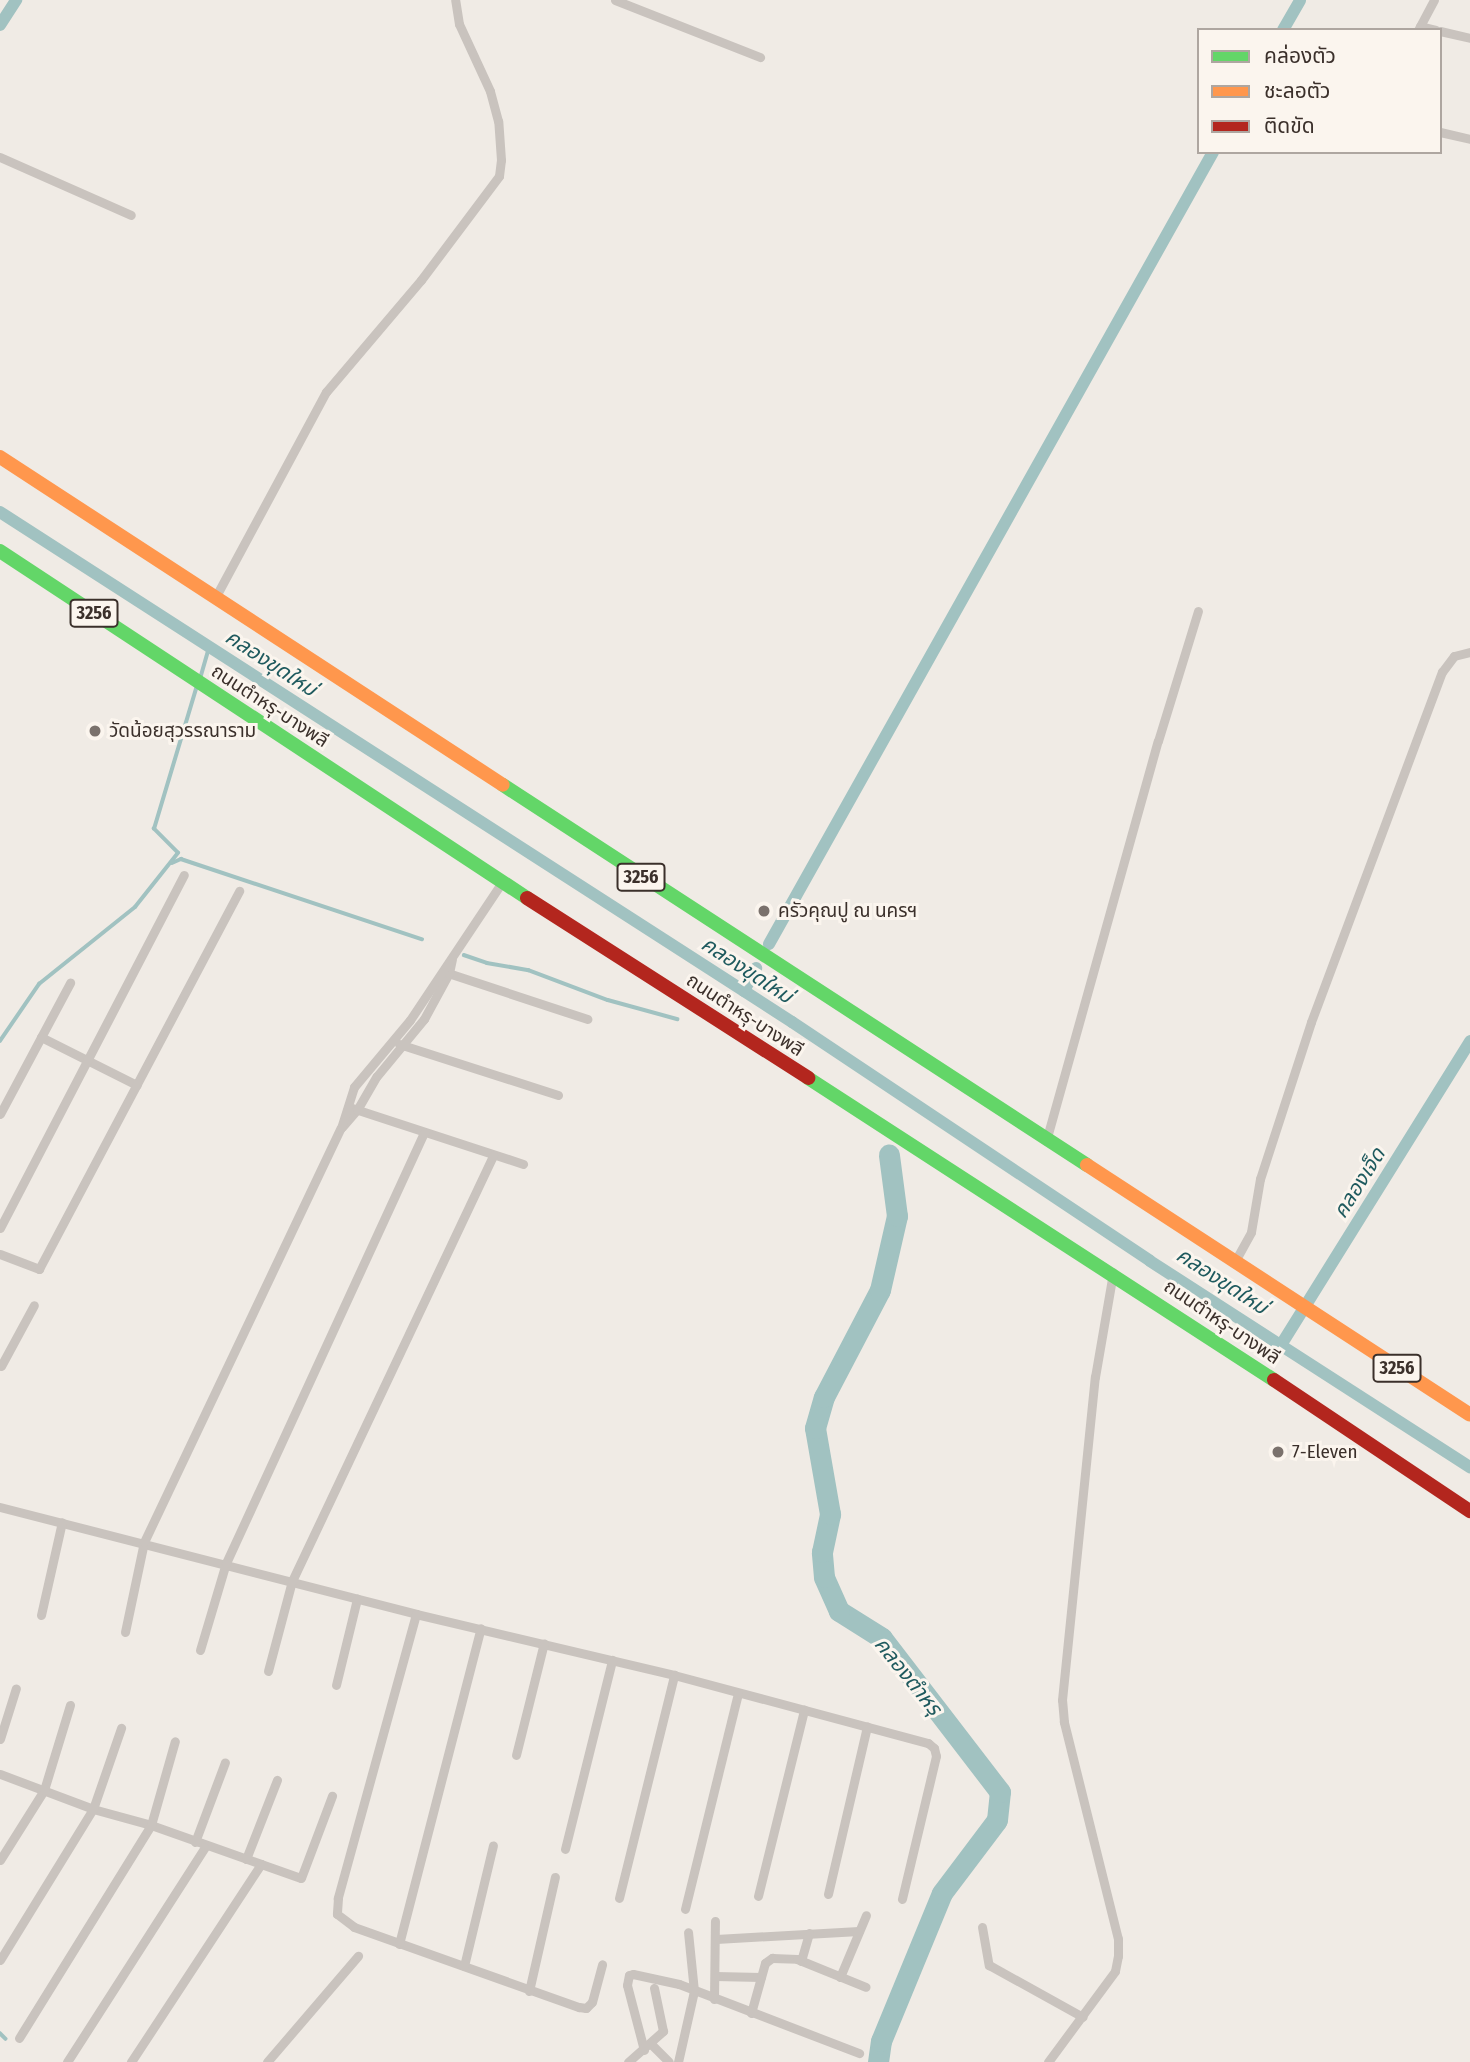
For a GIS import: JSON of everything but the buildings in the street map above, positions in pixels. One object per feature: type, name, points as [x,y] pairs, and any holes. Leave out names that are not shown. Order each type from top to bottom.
[{"type":"main road","name":"3256","points":[[0,457],[1046,1142],[1470,1415]]},
{"type":"main road","name":"ถนนตำหรุ-บางพลี","points":[[0,551],[502,882],[1113,1273],[1470,1511]]},
{"type":"street","points":[[215,598],[326,392],[421,281],[499,176],[501,160],[498,121],[490,91],[463,38],[455,0]]},
{"type":"street","points":[[615,0],[760,57]]},
{"type":"street","points":[[1419,28],[1434,0]]},
{"type":"street","points":[[1442,31],[1470,38]]},
{"type":"street","points":[[1442,132],[1470,139]]},
{"type":"street","points":[[0,157],[131,215]]},
{"type":"street","points":[[1046,1142],[1158,741],[1198,611]]},
{"type":"street","points":[[1234,1263],[1251,1232],[1260,1179],[1301,1048],[1442,672],[1454,656],[1470,652]]},
{"type":"street","points":[[0,1228],[184,875]]},
{"type":"street","points":[[341,1128],[357,1110],[377,1076],[404,1046],[429,1011],[453,956],[502,882]]},
{"type":"street","points":[[0,1254],[39,1269],[239,891]]},
{"type":"street","points":[[445,972],[587,1019]]},
{"type":"street","points":[[125,1632],[144,1542],[341,1128],[346,1107],[364,1072],[410,1020],[445,972]]},
{"type":"street","points":[[0,1114],[70,983]]},
{"type":"street","points":[[41,1037],[137,1085]]},
{"type":"street","points":[[391,1041],[558,1095]]},
{"type":"street","points":[[346,1107],[523,1164]]},
{"type":"street","points":[[200,1650],[226,1563],[424,1132]]},
{"type":"street","points":[[268,1671],[292,1581],[493,1155]]},
{"type":"street","points":[[1048,2062],[1115,1971],[1118,1939],[1064,1722],[1062,1700],[1064,1650],[1095,1377],[1113,1273]]},
{"type":"street","points":[[0,1367],[33,1305]]},
{"type":"street","points":[[0,1507],[416,1614],[674,1675],[928,1743],[934,1748],[936,1756],[902,1899]]},
{"type":"street","points":[[41,1615],[62,1522]]},
{"type":"street","points":[[336,1685],[358,1599]]},
{"type":"street","points":[[416,1614],[338,1898],[337,1914],[354,1927],[399,1944],[528,1991],[586,2008],[592,2002],[602,1964]]},
{"type":"street","points":[[399,1944],[481,1628]]},
{"type":"street","points":[[516,1755],[544,1643]]},
{"type":"street","points":[[565,1849],[612,1660]]},
{"type":"street","points":[[619,1898],[674,1675]]},
{"type":"street","points":[[0,1740],[16,1688]]},
{"type":"street","points":[[685,1909],[738,1694]]},
{"type":"street","points":[[0,1860],[44,1790],[70,1705]]},
{"type":"street","points":[[758,1896],[804,1710]]},
{"type":"street","points":[[828,1894],[867,1726]]},
{"type":"street","points":[[0,1960],[93,1809],[121,1728]]},
{"type":"street","points":[[19,2038],[150,1825],[175,1741]]},
{"type":"street","points":[[195,1842],[225,1762]]},
{"type":"street","points":[[0,1774],[93,1809],[150,1825],[205,1847],[246,1858],[301,1878],[332,1796]]},
{"type":"street","points":[[246,1858],[277,1780]]},
{"type":"street","points":[[464,1966],[493,1845]]},
{"type":"street","points":[[67,2062],[205,1847]]},
{"type":"street","points":[[131,2062],[261,1864]]},
{"type":"street","points":[[528,1991],[555,1877]]},
{"type":"street","points":[[840,1976],[866,1915]]},
{"type":"street","points":[[715,1921],[715,1999]]},
{"type":"street","points":[[982,1927],[989,1965],[1083,2017]]},
{"type":"street","points":[[716,1939],[859,1931]]},
{"type":"street","points":[[678,2062],[694,1990],[688,1932]]},
{"type":"street","points":[[801,1961],[809,1933]]},
{"type":"street","points":[[267,2062],[358,1955]]},
{"type":"street","points":[[751,2013],[765,1964],[772,1958],[801,1961],[866,1987]]},
{"type":"street","points":[[669,2062],[647,2047],[627,1984],[629,1975],[679,1984],[859,2053]]},
{"type":"street","points":[[715,1976],[761,1977]]},
{"type":"street","points":[[628,2062],[663,2031],[654,1988]]},
{"type":"waterway","points":[[0,25],[16,0]]},
{"type":"waterway","points":[[1284,28],[1300,0]]},
{"type":"waterway","points":[[769,944],[1212,154]]},
{"type":"waterway","name":"คลองขุดใหม่","points":[[0,512],[792,1022],[1150,1261],[1470,1467]]},
{"type":"waterway","points":[[200,679],[209,647]]},
{"type":"waterway","points":[[0,1041],[39,984],[135,907],[178,853],[154,829],[197,686]]},
{"type":"waterway","points":[[172,863],[181,859],[422,939]]},
{"type":"waterway","points":[[464,955],[487,963],[528,970],[608,1000],[677,1019]]},
{"type":"waterway","points":[[744,991],[756,968]]},
{"type":"waterway","name":"คลองเจ็ด","points":[[1281,1345],[1470,1041]]},
{"type":"waterway","name":"คลองตำหรุ","points":[[878,2062],[881,2041],[942,1893],[997,1820],[1000,1792],[882,1638],[839,1611],[824,1577],[822,1552],[830,1514],[815,1428],[824,1397],[880,1290],[897,1216],[889,1155]]},
{"type":"waterway","points":[[0,2033],[6,2039]]},
{"type":"traffic: fast","points":[[0,551],[527,898]]},
{"type":"traffic: fast","points":[[503,785],[1087,1165]]},
{"type":"traffic: fast","points":[[808,1078],[1274,1380]]},
{"type":"traffic: slow","points":[[0,457],[503,785]]},
{"type":"traffic: slow","points":[[1087,1165],[1470,1415]]},
{"type":"traffic: jam","points":[[527,898],[808,1078]]},
{"type":"traffic: jam","points":[[1274,1380],[1470,1511]]},
{"type":"place","name":"วัดน้อยสุวรรณาราม","points":[[95,731]]},
{"type":"place","name":"ครัวคุณปู ณ นครฯ","points":[[764,911]]},
{"type":"place","name":"7-Eleven","points":[[1278,1452]]}]
